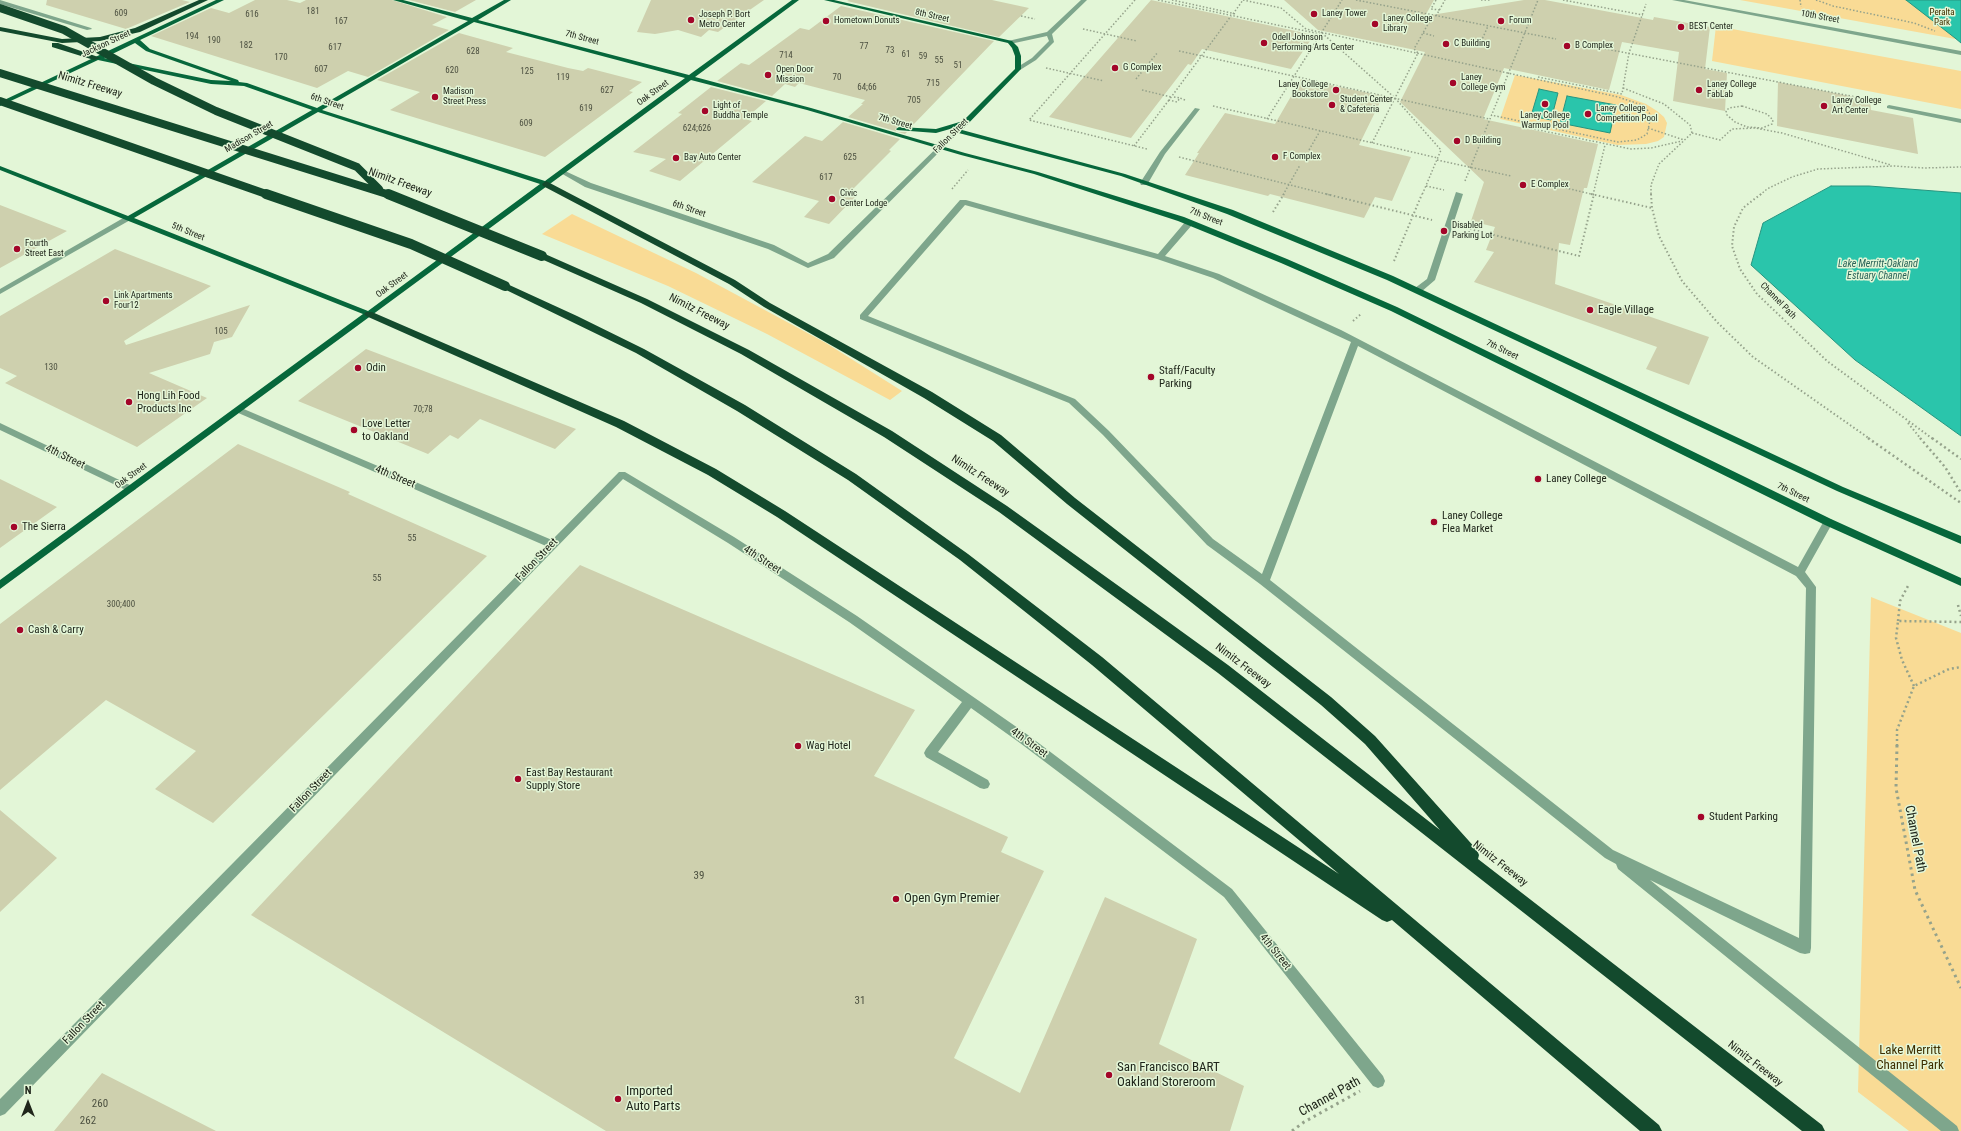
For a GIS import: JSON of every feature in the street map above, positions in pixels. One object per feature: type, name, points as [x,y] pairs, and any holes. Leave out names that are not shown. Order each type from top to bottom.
[{"type":"highway","points":[[0,29],[62,41],[87,41],[114,37],[158,22],[205,0]]},
{"type":"highway","points":[[0,8],[64,30],[154,81],[216,111],[357,167],[381,191]]},
{"type":"highway","points":[[18,33],[97,58]]},
{"type":"highway","name":"Nimitz Freeway","points":[[0,73],[381,191],[542,256],[638,298],[745,352],[821,394],[925,458],[1003,509],[1137,605],[1491,876],[1816,1131]]},
{"type":"highway","points":[[0,102],[404,241],[574,318],[675,370],[777,430],[884,499],[970,562],[1091,656],[1653,1131]]},
{"type":"highway","points":[[546,184],[732,282],[768,305],[928,396],[997,438],[1071,501],[1326,701],[1364,735],[1491,876]]},
{"type":"highway","points":[[370,314],[620,424],[712,472],[781,514],[1434,947]]},
{"type":"main road","name":"Jackson Street","points":[[0,102],[221,0]]},
{"type":"main road","name":"7th Street","points":[[396,0],[809,108],[1097,191],[1189,223],[1284,261],[1394,310],[1828,522],[1961,582]]},
{"type":"main road","name":"Madison Street","points":[[128,218],[508,0]]},
{"type":"main road","name":"Oak Street","points":[[0,584],[796,0]]},
{"type":"main road","name":"8th Street","points":[[827,0],[1010,42]]},
{"type":"main road","points":[[136,40],[148,50],[210,70],[245,84]]},
{"type":"main road","points":[[1010,42],[1015,47],[1018,56],[1018,69]]},
{"type":"main road","name":"6th Street","points":[[97,58],[211,82],[245,84],[317,110],[546,184]]},
{"type":"main road","name":"Fallon Street","points":[[957,131],[964,122],[1018,69]]},
{"type":"main road","points":[[809,108],[914,131],[946,129],[964,122]]},
{"type":"main road","name":"7th Street","points":[[957,131],[1123,175],[1230,212],[1418,290],[1840,489],[1961,540]]},
{"type":"main road","name":"5th Street","points":[[0,168],[370,314]]},
{"type":"street","name":"Fallon Street","points":[[1018,69],[1034,59],[1052,41],[1049,34],[1084,0]]},
{"type":"street","name":"10th Street","points":[[1675,0],[1961,53]]},
{"type":"street","points":[[0,2],[89,29]]},
{"type":"street","name":"8th Street","points":[[1010,42],[1038,35],[1049,34]]},
{"type":"street","points":[[1889,107],[1961,121]]},
{"type":"street","points":[[1144,183],[1162,153],[1197,108]]},
{"type":"street","name":"Fallon Street","points":[[808,266],[831,256],[927,159],[942,147],[957,131]]},
{"type":"street","name":"6th Street","points":[[563,172],[588,185],[771,248],[808,266]]},
{"type":"street","points":[[1418,290],[1431,280],[1459,194]]},
{"type":"street","points":[[1609,854],[1805,948],[1811,588],[1800,573],[1355,342],[1216,276],[1160,257],[962,202],[863,317],[1072,401],[1106,433],[1210,542],[1264,581],[1609,854],[1952,1131]]},
{"type":"street","name":"Madison Street","points":[[0,292],[128,218]]},
{"type":"street","points":[[1160,257],[1189,223]]},
{"type":"street","points":[[1264,581],[1355,342]]},
{"type":"street","name":"4th Street","points":[[239,410],[552,544]]},
{"type":"street","name":"4th Street","points":[[0,426],[131,489]]},
{"type":"street","name":"Fallon Street","points":[[0,1109],[622,474]]},
{"type":"street","name":"4th Street","points":[[622,474],[731,540],[853,619],[1024,739],[1228,893],[1378,1081]]},
{"type":"street","points":[[1800,573],[1828,522]]},
{"type":"street","points":[[969,701],[930,753],[984,784]]},
{"type":"path","points":[[1135,0],[1029,120],[1579,256],[1605,145]]},
{"type":"path","points":[[1158,0],[1509,72],[1535,78],[1541,81],[1618,97],[1645,106],[1651,116],[1647,134],[1637,140],[1618,142],[1491,115]]},
{"type":"path","points":[[1172,0],[1233,15]]},
{"type":"path","points":[[1134,146],[1169,100],[1173,97],[1243,0],[1281,8],[1306,29],[1321,33],[1395,98],[1441,150],[1394,261]]},
{"type":"path","points":[[1267,119],[1342,0]]},
{"type":"path","points":[[1356,0],[1524,34],[1556,39]]},
{"type":"path","points":[[1436,0],[1431,9],[1440,10]]},
{"type":"path","points":[[1436,16],[1445,0]]},
{"type":"path","points":[[1481,0],[1490,0]]},
{"type":"path","points":[[1469,171],[1538,0]]},
{"type":"path","points":[[1563,0],[1643,15]]},
{"type":"path","points":[[1816,0],[1833,6],[1914,23],[1940,34]]},
{"type":"path","points":[[1538,77],[1622,94],[1629,53],[1646,4]]},
{"type":"path","points":[[1021,16],[1035,19]]},
{"type":"path","points":[[1418,53],[1414,49],[1432,17]]},
{"type":"path","points":[[1462,41],[1480,44],[1488,26]]},
{"type":"path","points":[[1083,29],[1137,41]]},
{"type":"path","points":[[1423,33],[1434,36]]},
{"type":"path","points":[[1601,48],[1883,102],[1889,107]]},
{"type":"path","points":[[1179,50],[1489,119]]},
{"type":"path","points":[[1136,79],[1158,52]]},
{"type":"path","points":[[1372,143],[1418,53]]},
{"type":"path","points":[[1053,70],[1104,81]]},
{"type":"path","points":[[1623,88],[1664,104],[1690,125],[1692,133]]},
{"type":"path","points":[[1142,90],[1180,98]]},
{"type":"path","points":[[1169,100],[1177,102]]},
{"type":"path","points":[[1692,133],[1720,140],[1732,129],[1755,128],[1769,126],[1772,124],[1773,120],[1767,114],[1752,108],[1734,107],[1726,111],[1727,115],[1735,122],[1755,128],[1782,133],[1894,166]]},
{"type":"path","points":[[1221,108],[1511,176]]},
{"type":"path","points":[[1524,127],[1605,145],[1631,149],[1650,148],[1684,140]]},
{"type":"path","points":[[1648,128],[1684,140]]},
{"type":"path","points":[[1309,150],[1320,131]]},
{"type":"path","points":[[1692,133],[1659,164],[1651,185],[1652,208],[1659,236],[1682,281],[1717,322],[1753,357],[1961,503]]},
{"type":"path","points":[[1273,212],[1300,165]]},
{"type":"path","name":"Channel Path","points":[[1961,167],[1924,168],[1894,166],[1818,169],[1792,177],[1767,189],[1742,208],[1734,227],[1732,246],[1740,269],[1757,294],[1827,361],[1905,420],[1961,459]]},
{"type":"path","points":[[1562,187],[1652,208]]},
{"type":"path","name":"Channel Path","points":[[1905,420],[1945,467],[1961,493]]},
{"type":"path","points":[[1909,584],[1900,601],[1896,638],[1902,660],[1914,686],[1949,669],[1961,667]]},
{"type":"path","points":[[1958,605],[1961,616]]},
{"type":"path","points":[[1898,621],[1961,622]]},
{"type":"path","name":"Channel Path","points":[[1914,686],[1897,730],[1896,788],[1915,890],[1961,988]]},
{"type":"path","name":"Channel Path","points":[[1292,1131],[1304,1122],[1378,1081]]},
{"type":"green space","name":"Peralta Park","points":[[1740,0],[1961,0],[1961,40]]},
{"type":"green space","points":[[1716,26],[1961,71],[1961,109],[1712,61]]},
{"type":"green space","points":[[1515,75],[1621,95],[1646,104],[1664,117],[1667,123],[1664,137],[1658,141],[1646,144],[1617,145],[1500,119]]},
{"type":"green space","points":[[572,214],[696,273],[826,343],[902,391],[890,400],[767,334],[668,286],[542,234]]},
{"type":"green space","name":"Lake Merritt Channel Park","points":[[1871,597],[1961,633],[1961,1131],[1909,1131],[1858,1092]]},
{"type":"water","points":[[1906,0],[1961,0],[1961,43],[1955,38]]},
{"type":"water","name":"Laney College Warmup Pool","points":[[1539,89],[1558,93],[1551,120],[1531,116]]},
{"type":"water","name":"Laney College Competition Pool","points":[[1567,96],[1616,105],[1610,133],[1560,123]]},
{"type":"water","name":"Lake Merritt-Oakland Estuary Channel","points":[[1831,186],[1869,186],[1961,193],[1961,436],[1855,360],[1751,265],[1763,223]]},
{"type":"building","points":[[47,0],[182,0],[190,2],[126,29],[46,5]]},
{"type":"building","points":[[255,0],[287,0],[300,3],[306,0],[392,0],[447,17],[432,25],[449,30],[368,77],[348,71],[317,88],[151,36],[211,8],[229,13]]},
{"type":"building","points":[[409,0],[476,0],[455,12]]},
{"type":"building","name":"Joseph P. Bort Metro Center","points":[[651,0],[764,0],[718,32],[709,30],[701,37],[678,30],[655,34],[637,32]]},
{"type":"building","points":[[992,0],[1029,8],[999,37],[847,1]]},
{"type":"building","points":[[1151,0],[1314,35],[1291,69],[1202,49],[1191,65],[1188,64],[1131,138],[1049,117]]},
{"type":"building","points":[[1284,0],[1434,0],[1425,16],[1524,0],[1545,0],[1653,20],[1654,17],[1710,27],[1705,69],[1727,73],[1725,111],[1673,101],[1679,52],[1622,42],[1609,90],[1504,68],[1483,119],[1598,144],[1587,188],[1584,188],[1570,245],[1559,243],[1555,284],[1709,337],[1689,385],[1646,369],[1657,347],[1474,282],[1494,252],[1486,250],[1495,227],[1471,221],[1484,182],[1400,102],[1425,52],[1318,30]]},
{"type":"building","points":[[841,6],[994,41],[912,126],[899,126],[895,129],[897,132],[848,117],[863,104],[861,104],[865,100],[799,83],[795,87],[785,84],[772,96],[717,81],[741,63],[749,65],[800,28],[809,30]]},
{"type":"building","points":[[459,33],[513,48],[506,52],[568,68],[583,71],[588,68],[642,82],[629,91],[633,92],[545,157],[390,110],[420,92],[377,80]]},
{"type":"building","points":[[1301,79],[1383,96],[1359,145],[1411,157],[1392,201],[1375,197],[1364,218],[1270,194],[1268,196],[1185,175],[1199,153],[1197,153],[1225,113],[1275,124]]},
{"type":"building","name":"Laney College Art Center","points":[[1778,82],[1870,100],[1871,110],[1913,118],[1918,154],[1777,126]]},
{"type":"building","points":[[711,87],[766,101],[745,119],[752,121],[680,181],[649,171],[666,159],[633,152],[682,114],[678,113]]},
{"type":"building","points":[[843,122],[900,139],[889,150],[891,151],[848,194],[856,196],[829,224],[804,217],[819,201],[752,182],[805,136],[822,141]]},
{"type":"building","name":"Fourth Street East","points":[[0,205],[67,231],[0,268]]},
{"type":"building","points":[[115,249],[211,286],[124,341],[126,345],[250,305],[232,337],[214,342],[210,354],[149,373],[207,398],[137,447],[5,383],[17,376],[0,368],[0,316]]},
{"type":"building","points":[[366,349],[576,429],[555,449],[480,419],[458,439],[450,435],[428,454],[298,401]]},
{"type":"building","points":[[238,444],[350,492],[348,494],[487,556],[213,823],[155,789],[196,751],[106,700],[0,790],[0,624]]},
{"type":"building","name":"The Sierra","points":[[0,479],[57,507],[0,548]]},
{"type":"building","points":[[580,565],[915,710],[874,776],[1008,837],[1001,852],[1044,871],[954,1058],[1020,1093],[1105,897],[1197,939],[1159,1044],[1244,1086],[1230,1131],[606,1131],[251,915]]},
{"type":"building","points":[[0,810],[57,858],[0,912]]},
{"type":"building","points":[[102,1073],[216,1131],[54,1131]]},
{"type":"place","name":"Laney Tower","points":[[1314,14]]},
{"type":"place","name":"Joseph P. Bort Metro Center","points":[[691,20]]},
{"type":"place","name":"Hometown Donuts","points":[[826,21]]},
{"type":"place","name":"Forum","points":[[1501,21]]},
{"type":"place","name":"Laney College Library","points":[[1375,24]]},
{"type":"place","name":"BEST Center","points":[[1681,27]]},
{"type":"place","name":"Odell Johnson Performing Arts Center","points":[[1264,43]]},
{"type":"place","name":"C Building","points":[[1446,44]]},
{"type":"place","name":"B Complex","points":[[1567,46]]},
{"type":"place","name":"G Complex","points":[[1115,68]]},
{"type":"place","name":"Open Door Mission","points":[[768,75]]},
{"type":"place","name":"Laney College Gym","points":[[1453,83]]},
{"type":"place","name":"Laney College Bookstore","points":[[1336,90]]},
{"type":"place","name":"Laney College FabLab","points":[[1699,90]]},
{"type":"place","name":"Madison Street Press","points":[[435,97]]},
{"type":"place","name":"Laney College Warmup Pool","points":[[1545,104]]},
{"type":"place","name":"Student Center & Cafeteria","points":[[1332,105]]},
{"type":"place","name":"Laney College Art Center","points":[[1824,106]]},
{"type":"place","name":"Light of Buddha Temple","points":[[705,111]]},
{"type":"place","name":"Laney College Competition Pool","points":[[1588,114]]},
{"type":"place","name":"D Building","points":[[1457,141]]},
{"type":"place","name":"F Complex","points":[[1275,157]]},
{"type":"place","name":"Bay Auto Center","points":[[676,158]]},
{"type":"place","name":"E Complex","points":[[1523,185]]},
{"type":"place","name":"Civic Center Lodge","points":[[832,199]]},
{"type":"place","name":"Disabled Parking Lot","points":[[1444,231]]},
{"type":"place","name":"Fourth Street East","points":[[17,249]]},
{"type":"place","name":"Link Apartments Four12","points":[[106,301]]},
{"type":"place","name":"Eagle Village","points":[[1590,310]]},
{"type":"place","name":"Odin","points":[[358,368]]},
{"type":"place","name":"Staff/Faculty Parking","points":[[1151,377]]},
{"type":"place","name":"Hong Lih Food Products Inc","points":[[129,402]]},
{"type":"place","name":"Love Letter to Oakland","points":[[354,430]]},
{"type":"place","name":"Laney College","points":[[1538,479]]},
{"type":"place","name":"Laney College Flea Market","points":[[1434,522]]},
{"type":"place","name":"The Sierra","points":[[14,527]]},
{"type":"place","name":"Cash & Carry","points":[[20,630]]},
{"type":"place","name":"Wag Hotel","points":[[798,746]]},
{"type":"place","name":"East Bay Restaurant Supply Store","points":[[518,779]]},
{"type":"place","name":"Student Parking","points":[[1701,817]]},
{"type":"place","name":"Open Gym Premier","points":[[896,899]]},
{"type":"place","name":"San Francisco BART Oakland Storeroom","points":[[1109,1075]]},
{"type":"place","name":"Imported Auto Parts","points":[[618,1099]]}]
